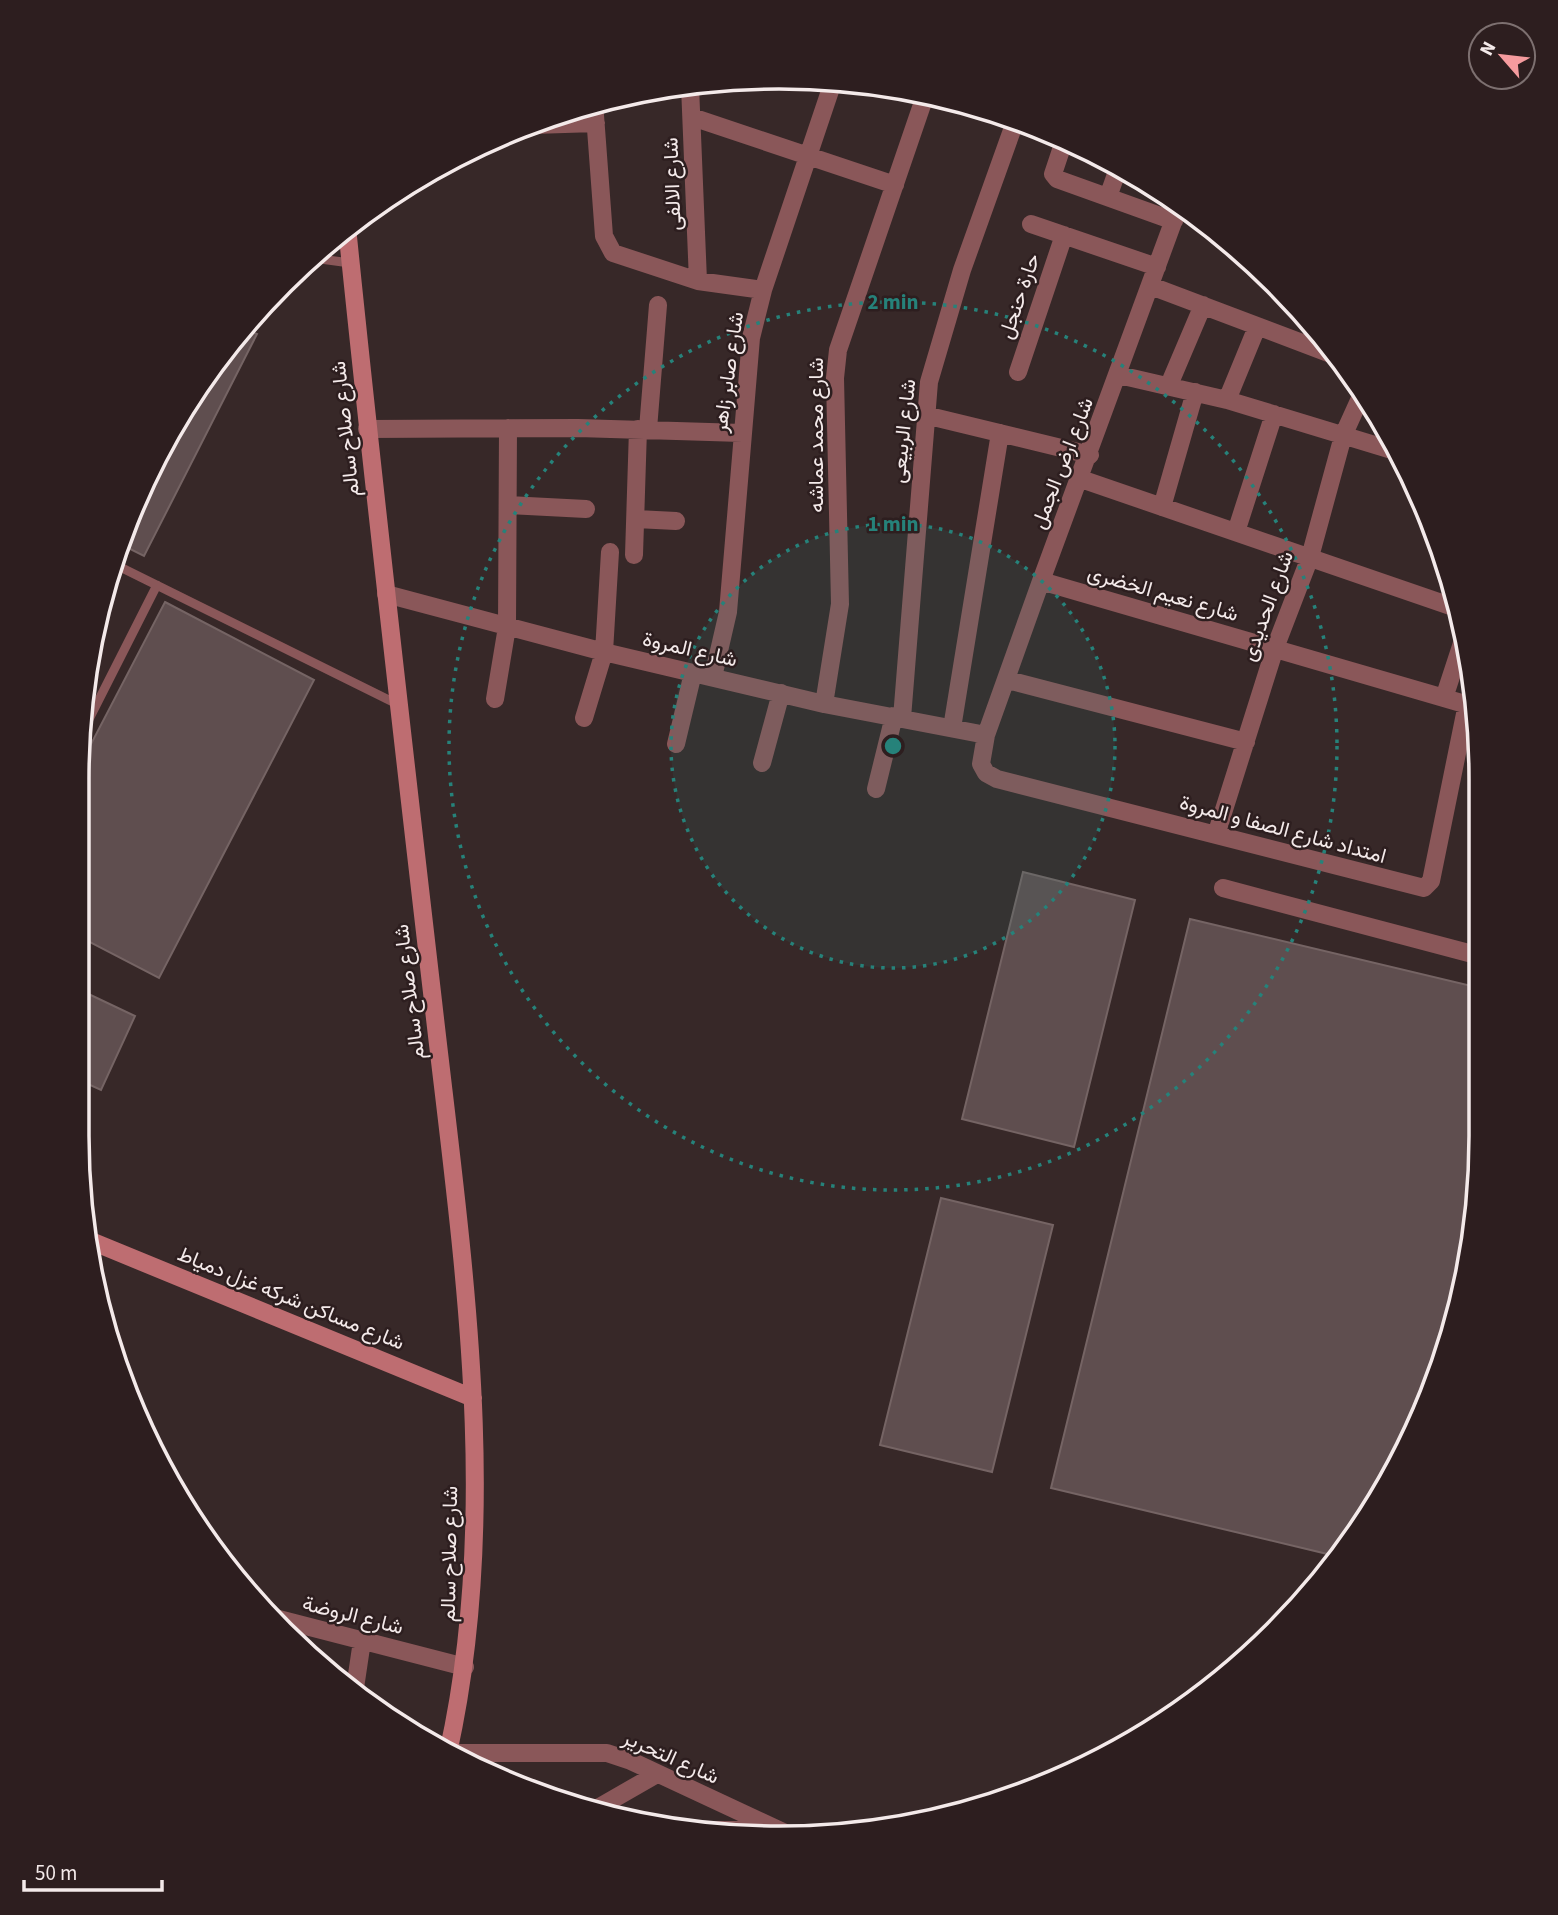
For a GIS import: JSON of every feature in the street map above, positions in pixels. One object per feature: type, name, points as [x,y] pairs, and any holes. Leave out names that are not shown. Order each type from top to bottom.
[{"type":"street","name":"شارع صابر زاهر","points":[[713,677],[728,612],[751,338],[763,290],[830,92]]},
{"type":"street","name":"شارع الالفى","points":[[691,95],[698,281]]},
{"type":"street","name":"شارع محمد عماشه","points":[[824,704],[840,604],[835,378],[838,350],[922,105]]},
{"type":"street","points":[[595,114],[607,245],[622,257],[698,281],[763,290]]},
{"type":"street","points":[[692,117],[895,185]]},
{"type":"street","points":[[564,124],[596,123]]},
{"type":"street","name":"شارع الربيعى","points":[[876,789],[898,717],[929,382],[962,270],[1012,130]]},
{"type":"street","points":[[1062,150],[1055,177],[1108,197],[1168,210]]},
{"type":"street","points":[[1108,197],[1115,177]]},
{"type":"street","name":"شارع ارض الجمل","points":[[986,736],[1157,267],[1178,217]]},
{"type":"street","name":"حارة حنجل","points":[[1031,224],[1157,267]]},
{"type":"street","name":"حارة حنجل","points":[[1018,372],[1064,235]]},
{"type":"street","name":"شارع صلاح سالم","points":[[348,241],[367,429],[454,1185],[473,1398],[473,1597],[465,1667],[450,1742]]},
{"type":"street","points":[[1151,286],[1318,348]]},
{"type":"street","points":[[634,555],[643,429],[658,305]]},
{"type":"street","points":[[1169,385],[1203,305]]},
{"type":"street","points":[[1227,400],[1257,327]]},
{"type":"street","points":[[1119,374],[1227,400],[1384,448]]},
{"type":"street","points":[[1162,507],[1195,392]]},
{"type":"street","name":"شارع الحديدى","points":[[1216,835],[1275,648],[1310,557],[1343,436],[1358,404]]},
{"type":"street","points":[[1236,532],[1274,414]]},
{"type":"street","points":[[925,415],[1090,455]]},
{"type":"street","points":[[495,699],[507,627],[509,428]]},
{"type":"street","points":[[367,429],[643,429],[742,433]]},
{"type":"street","points":[[952,728],[1000,433]]},
{"type":"street","points":[[1081,479],[1446,604]]},
{"type":"street","points":[[508,505],[586,509]]},
{"type":"street","points":[[635,519],[676,521]]},
{"type":"street","points":[[584,718],[604,652],[610,552]]},
{"type":"street","name":"شارع نعيم الخضرى","points":[[1041,581],[1464,703]]},
{"type":"street","name":"شارع المروة","points":[[386,594],[604,652],[824,704],[986,736]]},
{"type":"street","points":[[1444,698],[1457,657]]},
{"type":"street","points":[[676,744],[693,673]]},
{"type":"street","points":[[1008,680],[1246,742]]},
{"type":"street","points":[[762,763],[780,693]]},
{"type":"street","name":"امتداد شارع الصفا و المروة","points":[[986,736],[981,764],[986,773],[997,779],[1419,888],[1428,885],[1466,725]]},
{"type":"street","points":[[1223,888],[1469,953]]},
{"type":"street","name":"شارع مساكن شركه غزل دمياط","points":[[98,1244],[473,1398]]},
{"type":"street","name":"شارع الروضة","points":[[289,1622],[465,1667]]},
{"type":"street","points":[[356,1681],[362,1641]]},
{"type":"street","name":"شارع التحرير","points":[[472,1754],[593,1751],[620,1756],[768,1826]]},
{"type":"street","points":[[606,1803],[657,1774]]},
{"type":"lane","points":[[325,260],[350,263]]},
{"type":"lane","points":[[123,568],[399,704]]},
{"type":"lane","points":[[93,711],[157,585]]},
{"type":"building","points":[[253,332],[257,334],[144,556],[129,549],[160,474],[205,396]]},
{"type":"building","points":[[165,602],[314,680],[159,978],[89,942],[91,745]]},
{"type":"building","points":[[1023,872],[1135,900],[1074,1147],[962,1119]]},
{"type":"building","points":[[1190,919],[1469,985],[1467,1181],[1463,1226],[1445,1315],[1432,1358],[1398,1441],[1353,1519],[1327,1554],[1051,1488]]},
{"type":"building","points":[[89,994],[135,1016],[101,1090],[89,1084]]},
{"type":"building","points":[[941,1198],[1053,1225],[992,1472],[880,1445]]}]
